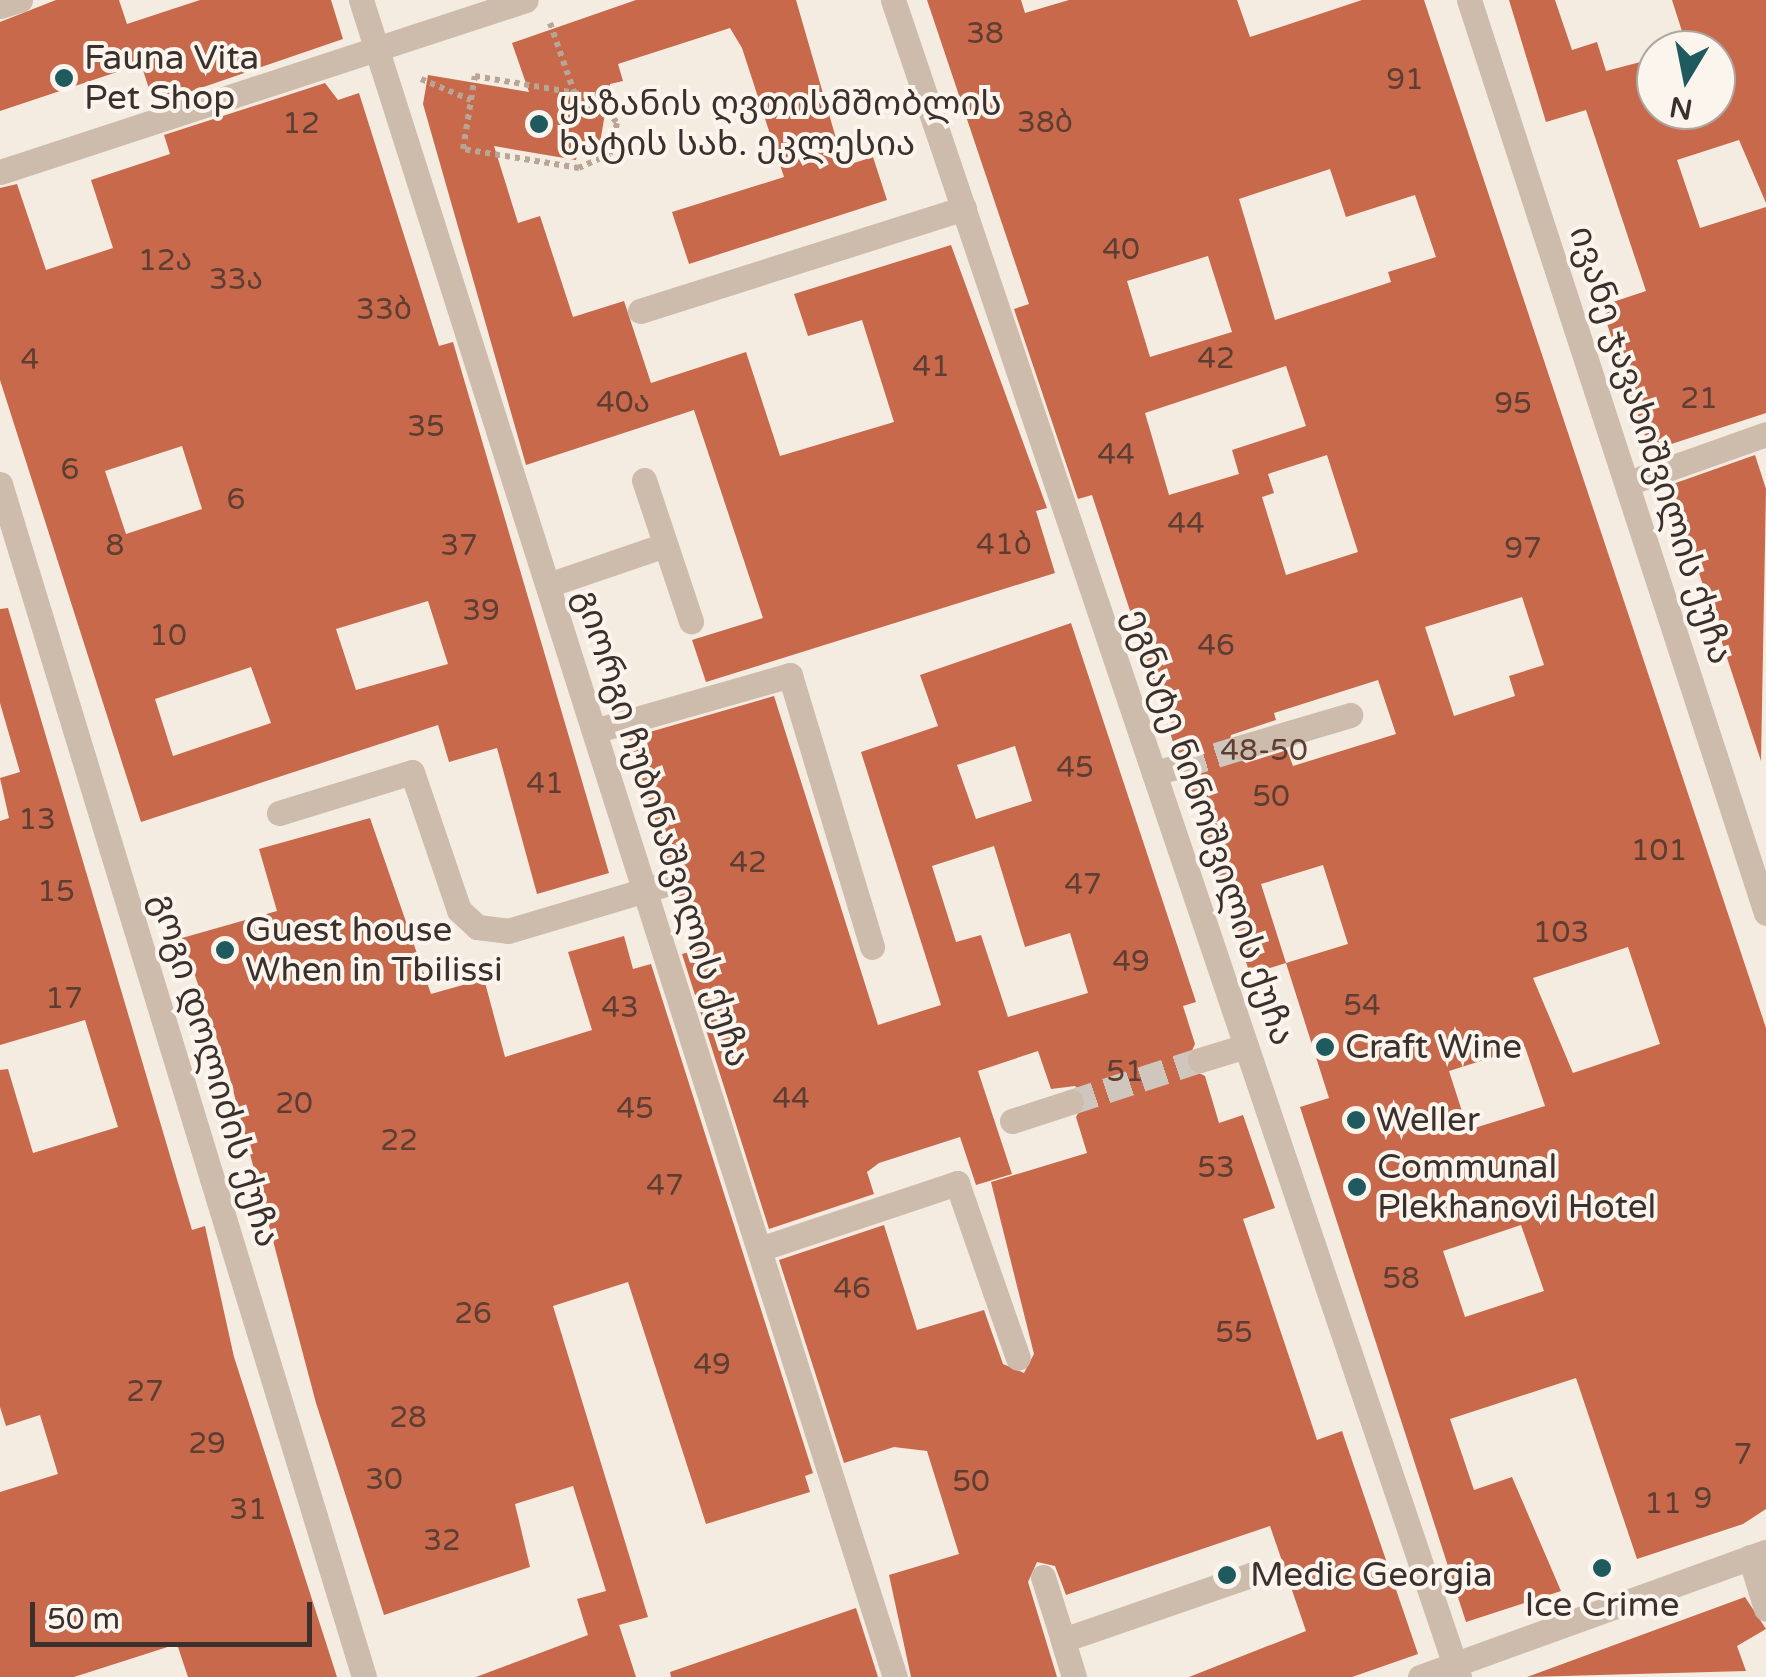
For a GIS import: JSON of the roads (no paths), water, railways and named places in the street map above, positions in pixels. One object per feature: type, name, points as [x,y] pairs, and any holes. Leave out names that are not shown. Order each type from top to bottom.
[{"type":"street","points":[[0,6],[20,0]]},
{"type":"street","name":"გიორგი ჩუბინაშვილის ქუჩა","points":[[361,0],[594,731],[657,888],[760,1249],[895,1677]]},
{"type":"street","points":[[0,172],[378,53],[526,0]]},
{"type":"street","name":"ეგნატე ნინოშვილის ქუჩა","points":[[893,0],[1456,1671]]},
{"type":"street","name":"ივანე ჯავახიშვილის ქუჩა","points":[[1468,0],[1766,913]]},
{"type":"street","points":[[640,311],[964,208]]},
{"type":"street","points":[[1628,483],[1766,434]]},
{"type":"street","points":[[644,480],[691,621]]},
{"type":"street","name":"გოგი დოლიძის ქუჩა","points":[[0,484],[364,1677]]},
{"type":"street","points":[[548,585],[665,545]]},
{"type":"street","points":[[594,731],[790,675],[872,947]]},
{"type":"street","points":[[1242,747],[1350,714]]},
{"type":"street","points":[[1154,773],[1181,766]]},
{"type":"street","points":[[279,812],[412,772],[459,910],[477,926],[508,931],[657,888]]},
{"type":"street","points":[[1200,1060],[1246,1046]]},
{"type":"street","points":[[1012,1121],[1071,1102]]},
{"type":"street","points":[[760,1249],[957,1182],[1018,1358]]},
{"type":"street","points":[[1420,1677],[1456,1671],[1758,1555],[1766,1608]]},
{"type":"street","points":[[1063,1640],[1254,1574]]},
{"type":"street","points":[[1043,1577],[1074,1677]]},
{"type":"tunnel","points":[[1181,766],[1242,747]]},
{"type":"tunnel","points":[[1071,1102],[1200,1060]]},
{"type":"place","name":"Fauna Vita Pet Shop","points":[[64,78]]},
{"type":"place","name":"ყაზანის ღვთისმშობლის ხატის სახ. ეკლესია","points":[[539,124]]},
{"type":"place","name":"Guest house When in Tbilissi","points":[[225,950]]},
{"type":"place","name":"Craft Wine","points":[[1325,1047]]},
{"type":"place","name":"Weller","points":[[1356,1120]]},
{"type":"place","name":"Communal Plekhanovi Hotel","points":[[1357,1187]]},
{"type":"place","name":"Ice Crime","points":[[1602,1568]]},
{"type":"place","name":"Medic Georgia","points":[[1227,1575]]}]
